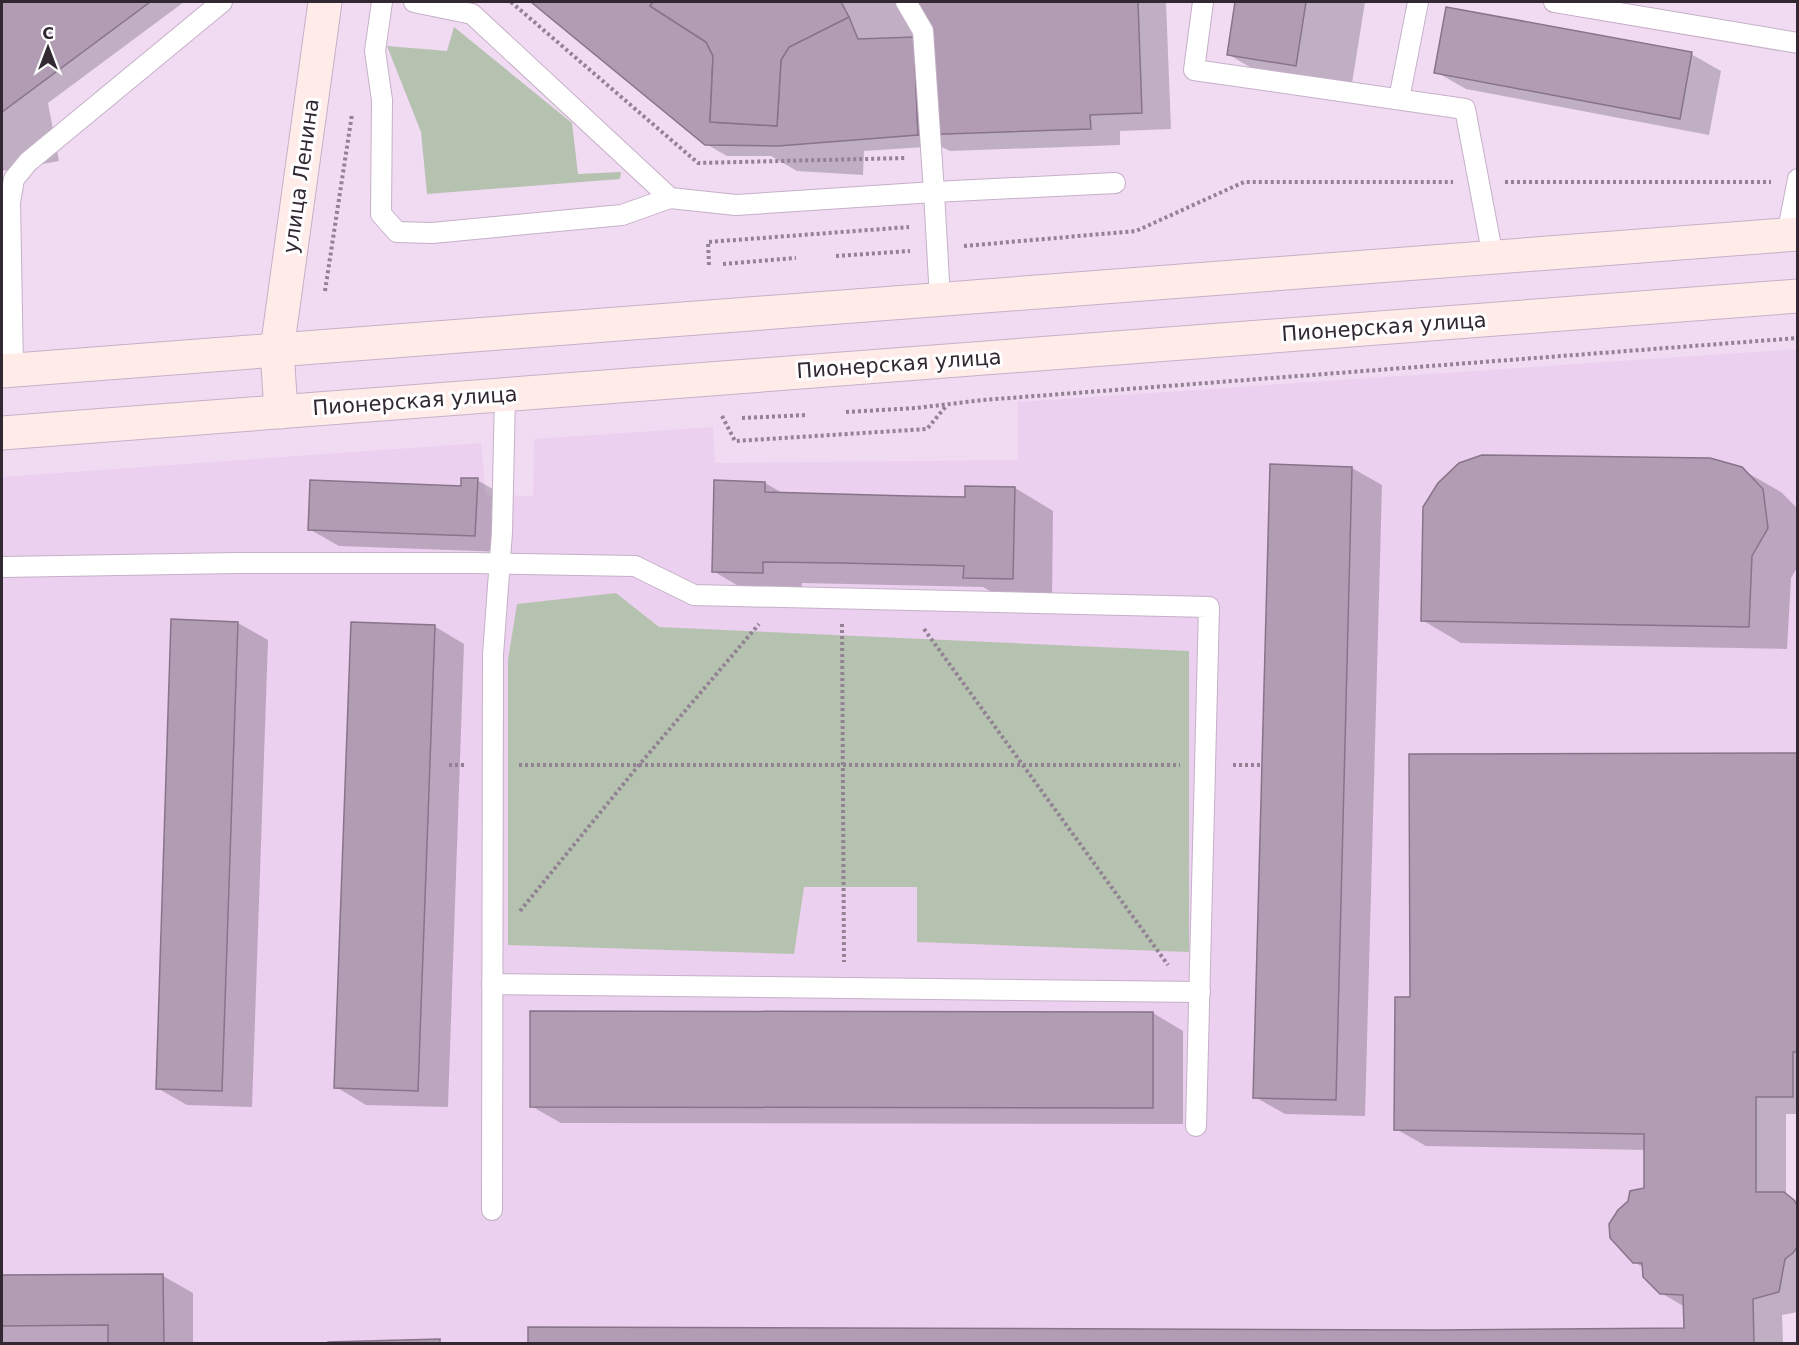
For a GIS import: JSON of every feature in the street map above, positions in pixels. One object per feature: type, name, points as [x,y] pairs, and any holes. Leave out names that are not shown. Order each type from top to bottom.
[{"type":"main road","name":"улица Ленина","points":[[281,412],[277,350],[325,2]]},
{"type":"main road","points":[[7,370],[1792,235]]},
{"type":"main road","name":"Пионерская улица","points":[[2,433],[1797,296]]},
{"type":"lane","points":[[7,370],[10,202],[14,179],[28,162],[222,2]]},
{"type":"lane","points":[[382,2],[375,51],[382,100],[381,214],[397,232],[432,233],[622,215],[670,198],[736,205],[1115,183]]},
{"type":"lane","points":[[414,2],[472,14],[670,198]]},
{"type":"lane","points":[[906,2],[923,31],[934,192],[929,249],[940,299]]},
{"type":"lane","points":[[1203,2],[1194,70],[1465,109],[1493,257]]},
{"type":"lane","points":[[1399,99],[1418,2]]},
{"type":"lane","points":[[1554,2],[1797,43]]},
{"type":"lane","points":[[1792,235],[1797,180]]},
{"type":"lane","points":[[492,1210],[493,655],[500,564],[505,394]]},
{"type":"lane","points":[[2,567],[236,564],[635,566],[694,595],[1209,607],[1206,765],[1194,992],[1196,1126]]},
{"type":"lane","points":[[492,984],[1194,992]]},
{"type":"path","points":[[511,2],[698,164],[932,158]]},
{"type":"path","points":[[325,291],[354,106]]},
{"type":"path","points":[[836,256],[1136,231],[1244,182],[1797,180]]},
{"type":"path","points":[[709,265],[708,242],[909,227],[921,227],[929,249]]},
{"type":"path","points":[[723,264],[796,258]]},
{"type":"path","points":[[846,412],[1797,338]]},
{"type":"path","points":[[722,416],[735,441],[927,429],[948,404]]},
{"type":"path","points":[[742,418],[807,415]]},
{"type":"path","points":[[492,946],[639,765],[783,597]]},
{"type":"path","points":[[842,598],[844,988]]},
{"type":"path","points":[[903,599],[1022,765],[1194,992]]},
{"type":"path","points":[[449,765],[1262,765]]},
{"type":"shaded area","points":[[1797,349],[1798,738],[1795,738],[1798,741],[1798,1052],[1793,1052],[1793,1097],[1756,1098],[1756,1191],[1784,1192],[1794,1200],[1797,1207],[1793,1253],[1785,1260],[1779,1292],[1753,1299],[1754,1343],[2,1344],[2,477],[481,443],[486,495],[533,496],[534,439],[713,427],[715,463],[1018,460],[1018,402]]},
{"type":"green space","points":[[454,27],[572,123],[578,174],[621,172],[620,179],[427,194],[421,132],[387,46],[447,51]]},
{"type":"green space","points":[[616,593],[659,627],[1189,651],[1189,952],[917,942],[917,887],[804,887],[794,954],[508,945],[508,660],[517,604]]},
{"type":"building","points":[[2,2],[150,2],[2,112]]},
{"type":"building","points":[[531,2],[653,2],[650,6],[706,42],[713,56],[710,122],[777,126],[781,60],[789,47],[849,17],[858,39],[914,37],[918,135],[778,146],[705,145]]},
{"type":"building","points":[[653,2],[841,2],[849,17],[789,47],[781,60],[777,126],[710,122],[713,56],[706,42],[650,6]]},
{"type":"building","points":[[913,2],[1138,2],[1142,113],[1090,115],[1091,129],[918,135]]},
{"type":"building","points":[[1235,2],[1306,2],[1296,66],[1227,55]]},
{"type":"building","points":[[1446,7],[1692,52],[1680,119],[1434,73]]},
{"type":"building","points":[[1482,455],[1710,458],[1742,467],[1763,489],[1768,528],[1752,556],[1749,627],[1421,621],[1423,507],[1438,483],[1459,463]]},
{"type":"building","points":[[1270,464],[1352,467],[1336,1100],[1253,1098]]},
{"type":"building","points":[[461,478],[478,478],[475,536],[308,530],[310,480],[461,486]]},
{"type":"building","points":[[714,480],[765,482],[765,492],[910,496],[965,497],[965,486],[1015,487],[1013,579],[963,578],[964,566],[841,563],[763,562],[763,573],[712,572]]},
{"type":"building","points":[[171,619],[238,622],[222,1091],[156,1089]]},
{"type":"building","points":[[351,622],[435,625],[418,1091],[334,1088]]},
{"type":"building","points":[[1798,753],[1798,1052],[1793,1052],[1793,1097],[1756,1097],[1756,1192],[1784,1192],[1794,1200],[1798,1207],[1798,1246],[1785,1259],[1779,1292],[1753,1299],[1754,1344],[528,1344],[528,1327],[1435,1330],[1684,1328],[1683,1295],[1660,1294],[1643,1277],[1642,1263],[1633,1263],[1610,1238],[1609,1224],[1618,1210],[1628,1201],[1630,1191],[1644,1188],[1644,1134],[1394,1130],[1395,997],[1410,997],[1409,754]]},
{"type":"building","points":[[530,1011],[1153,1012],[1153,1108],[530,1107]]},
{"type":"building","points":[[163,1274],[164,1344],[108,1344],[108,1325],[2,1326],[2,1275]]},
{"type":"building","points":[[440,1339],[440,1344],[328,1344],[328,1342]]}]
